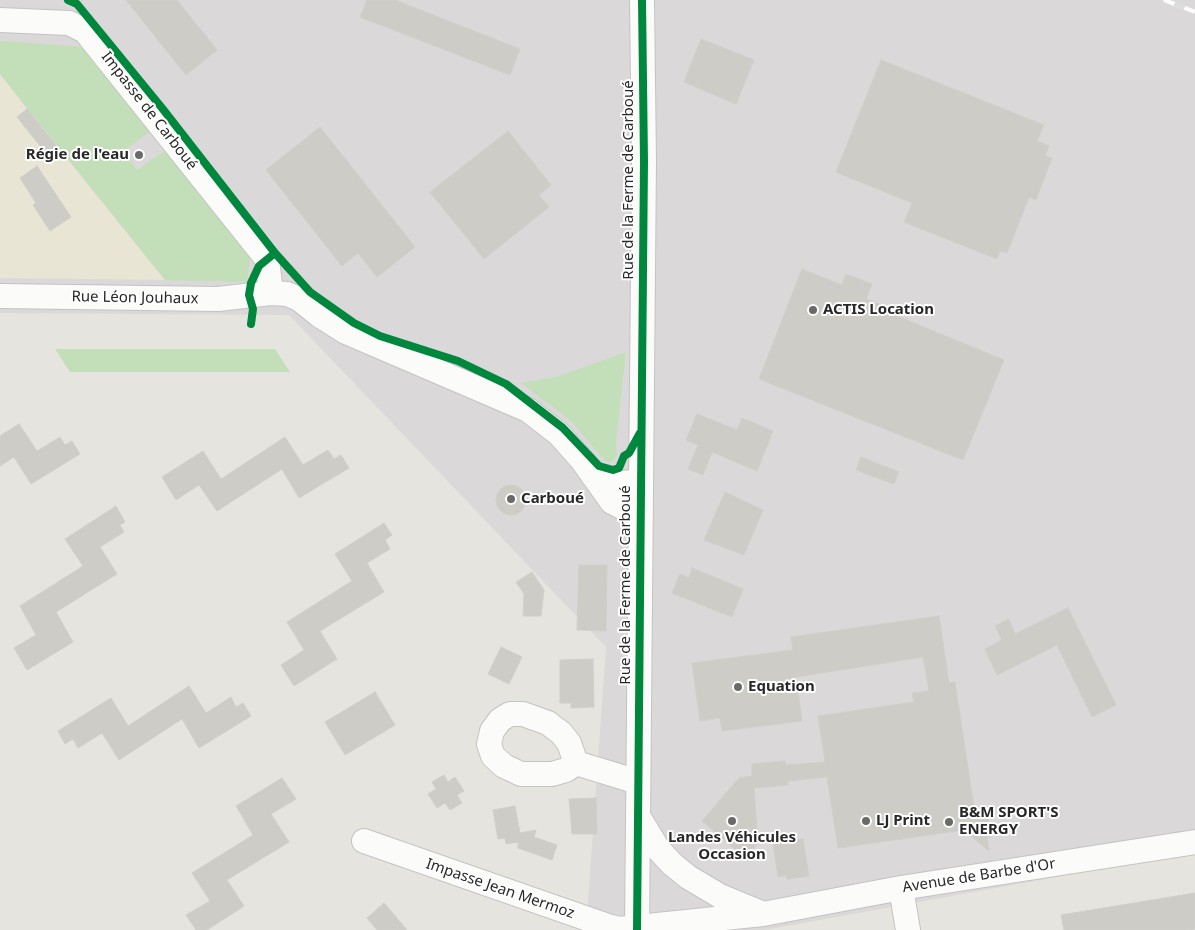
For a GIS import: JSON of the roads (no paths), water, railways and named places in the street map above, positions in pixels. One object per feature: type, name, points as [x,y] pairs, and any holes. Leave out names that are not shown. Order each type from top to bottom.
[{"type":"street","name":"Rue de la Ferme de Carboué","points":[[638,929],[640,482],[644,170],[642,0]]},
{"type":"street","name":"Impasse de Carboué","points":[[0,20],[69,23],[85,31],[299,298],[319,315],[346,332],[528,410],[559,434],[612,502],[640,516]]},
{"type":"street","points":[[266,259],[270,293]]},
{"type":"street","name":"Impasse de Carboué","points":[[270,293],[287,294],[299,298]]},
{"type":"street","name":"Rue Léon Jouhaux","points":[[0,296],[218,299],[270,293]]},
{"type":"street","points":[[593,476],[606,481],[640,482]]},
{"type":"street","points":[[576,763],[638,782]]},
{"type":"street","points":[[638,816],[658,849],[688,877],[720,896],[763,914]]},
{"type":"street","name":"Impasse Jean Mermoz","points":[[364,841],[611,928],[638,929]]},
{"type":"street","name":"Avenue de Barbe d'Or","points":[[638,929],[763,914],[900,888],[1195,842]]},
{"type":"street","points":[[900,888],[908,930]]},
{"type":"street","name":"Avenue de Barbe d'Or","points":[[728,930],[763,914]]},
{"type":"railway","points":[[1164,0],[1195,12]]},
{"type":"place","name":"Régie de l'eau","points":[[139,155]]},
{"type":"place","name":"ACTIS Location","points":[[813,310]]},
{"type":"place","name":"Carboué","points":[[511,499]]},
{"type":"place","name":"Equation","points":[[738,687]]},
{"type":"place","name":"Landes Véhicules Occasion","points":[[732,821]]},
{"type":"place","name":"LJ Print","points":[[866,821]]},
{"type":"place","name":"B&M SPORT'S ENERGY","points":[[949,822]]}]
